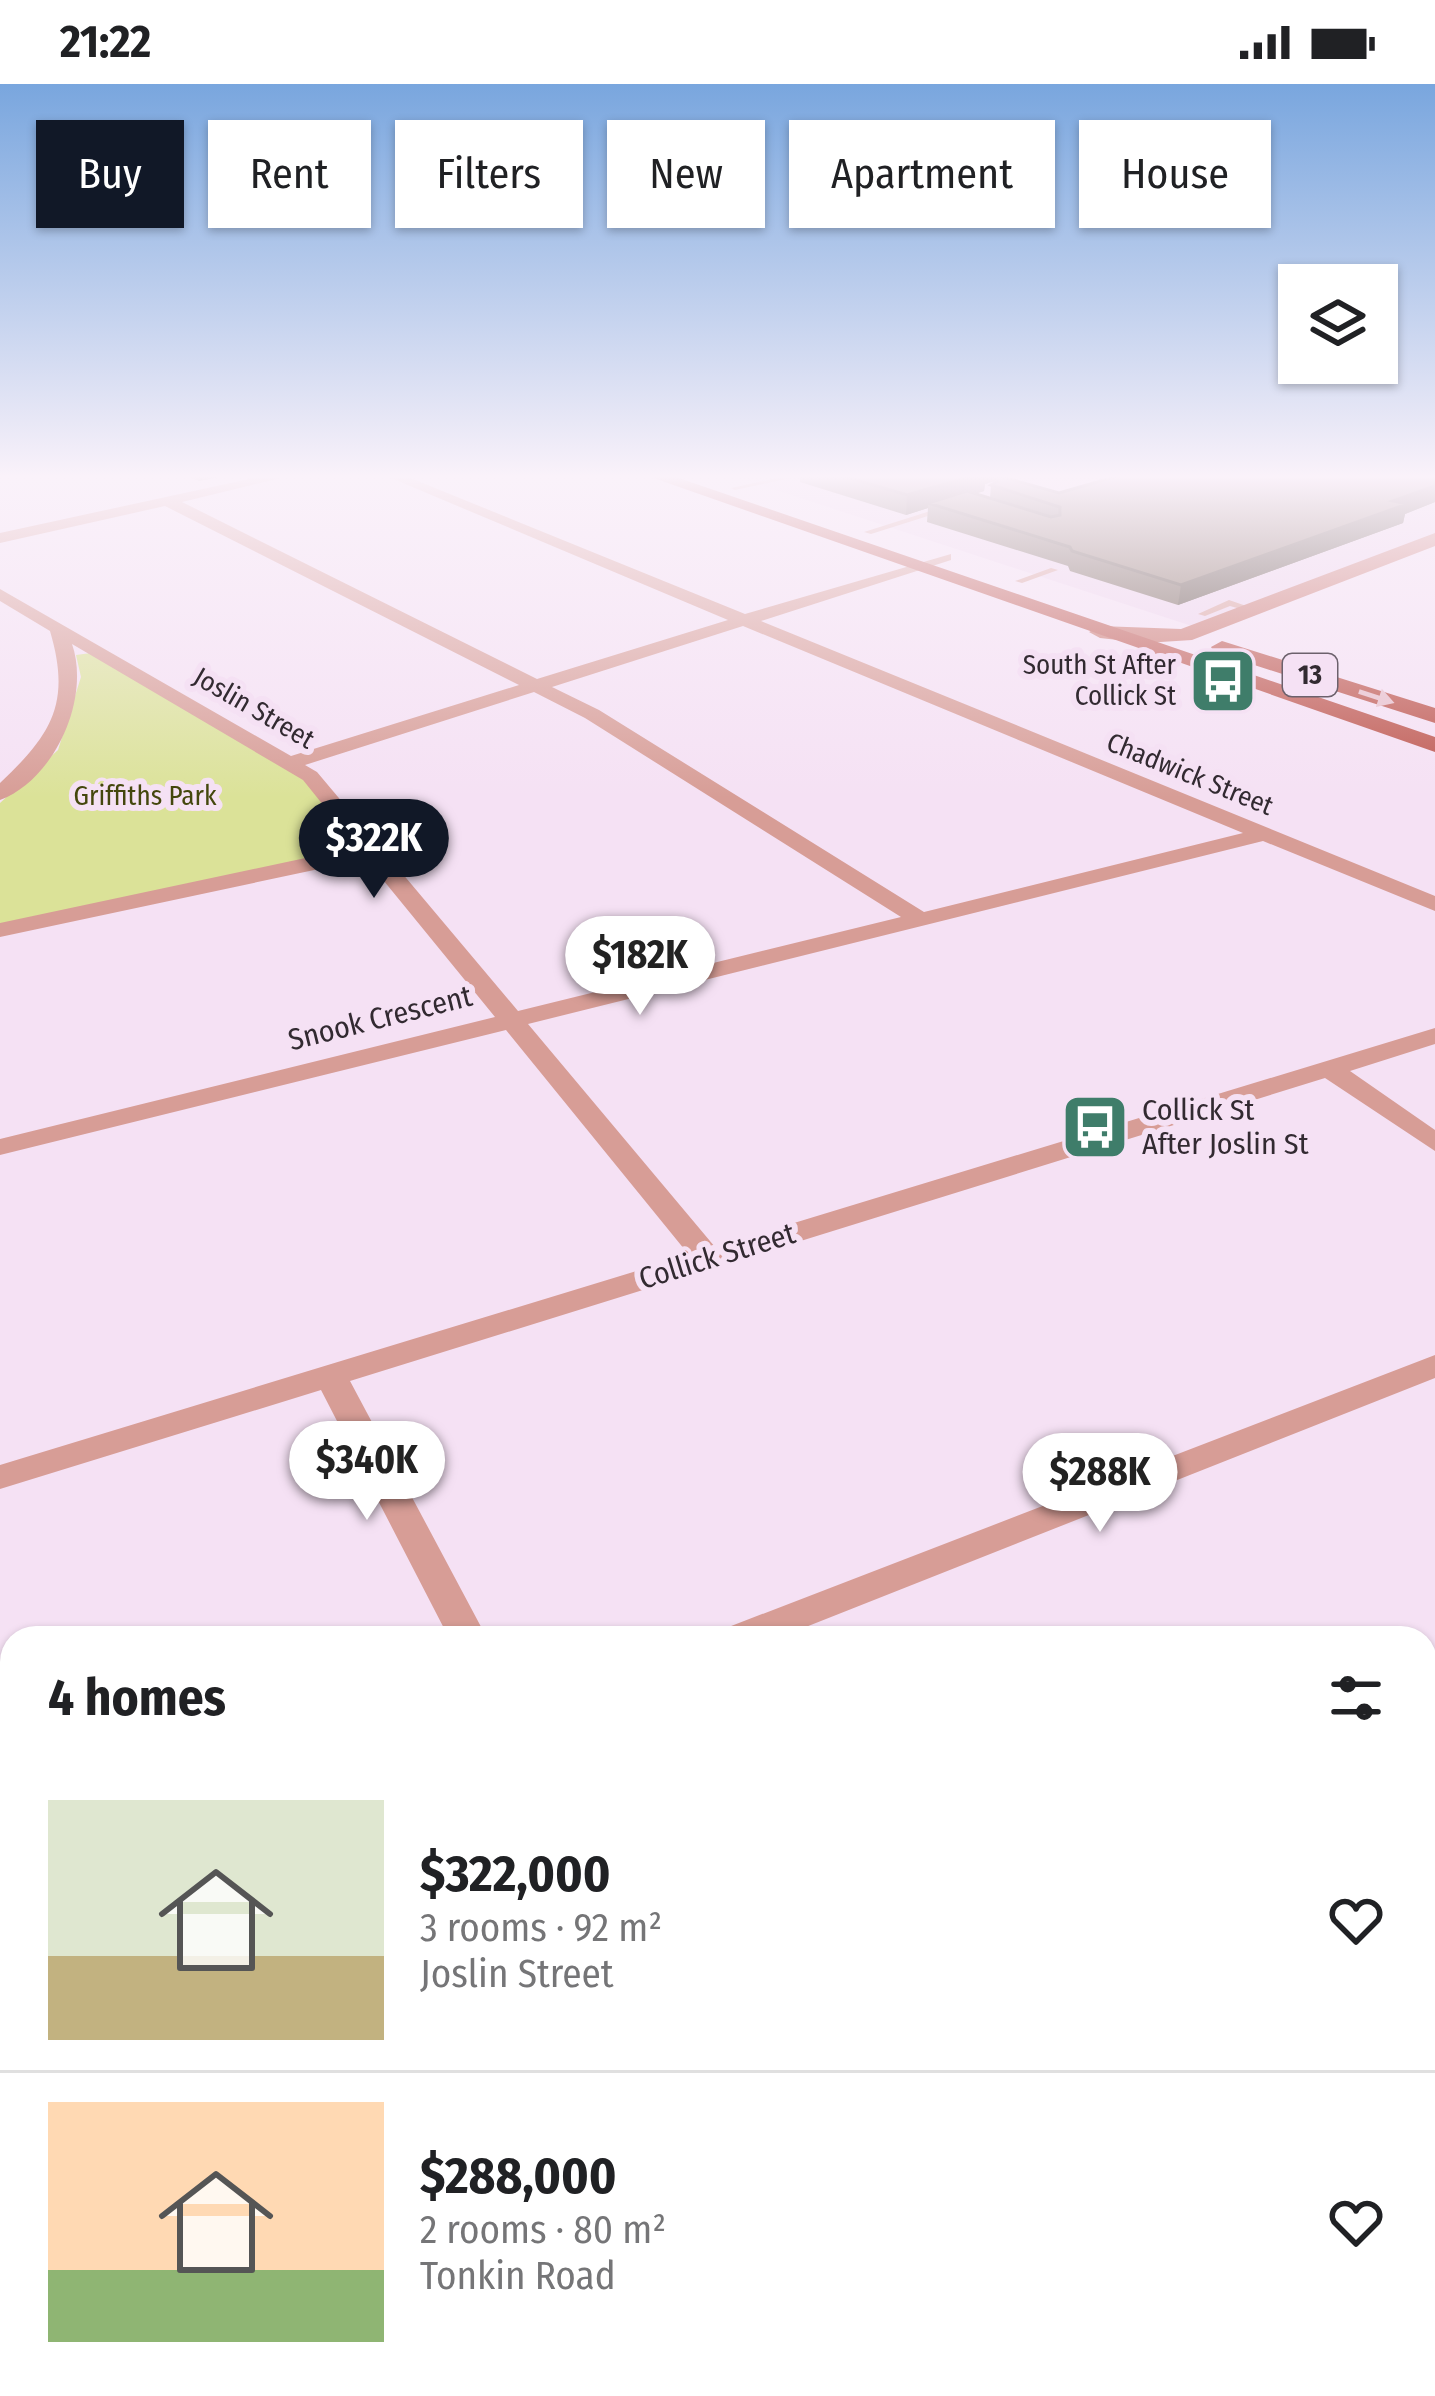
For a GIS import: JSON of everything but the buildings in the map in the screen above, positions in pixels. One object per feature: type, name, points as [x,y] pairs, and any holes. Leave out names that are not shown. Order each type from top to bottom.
[{"type":"main road","name":"13","points":[[962,583],[1435,745]]},
{"type":"main road","name":"13","points":[[1025,583],[1435,716]]},
{"type":"street","points":[[334,583],[535,682],[918,918]]},
{"type":"street","name":"Chadwick Street","points":[[652,583],[1435,904]]},
{"type":"street","points":[[292,762],[858,583]]},
{"type":"street","points":[[1100,632],[1145,637],[1184,634],[1320,583]]},
{"type":"street","name":"Joslin Street","points":[[0,595],[310,776],[708,1258]]},
{"type":"street","points":[[0,794],[44,752],[62,718],[71,680],[59,631]]},
{"type":"street","points":[[1184,634],[1179,645],[1186,653],[1231,676]]},
{"type":"street","name":"Snook Crescent","points":[[0,1147],[1266,834]]},
{"type":"street","points":[[0,930],[371,851]]},
{"type":"street","name":"Collick Street","points":[[0,1477],[1435,1036]]},
{"type":"street","points":[[1328,1068],[1435,1144]]},
{"type":"street","points":[[770,1626],[1435,1366]]},
{"type":"street","points":[[330,1375],[462,1626]]},
{"type":"lane","points":[[1202,614],[1229,604],[1251,609]]},
{"type":"shaded area","points":[[1060,583],[1334,583],[1204,630]]},
{"type":"green space","name":"Griffiths Park","points":[[91,653],[304,778],[359,850],[0,924],[0,803],[58,750],[81,677],[76,655]]},
{"type":"place","name":"South St After Collick St","points":[[1223,681]]},
{"type":"place","name":"Collick St After Joslin St","points":[[1095,1127]]}]
